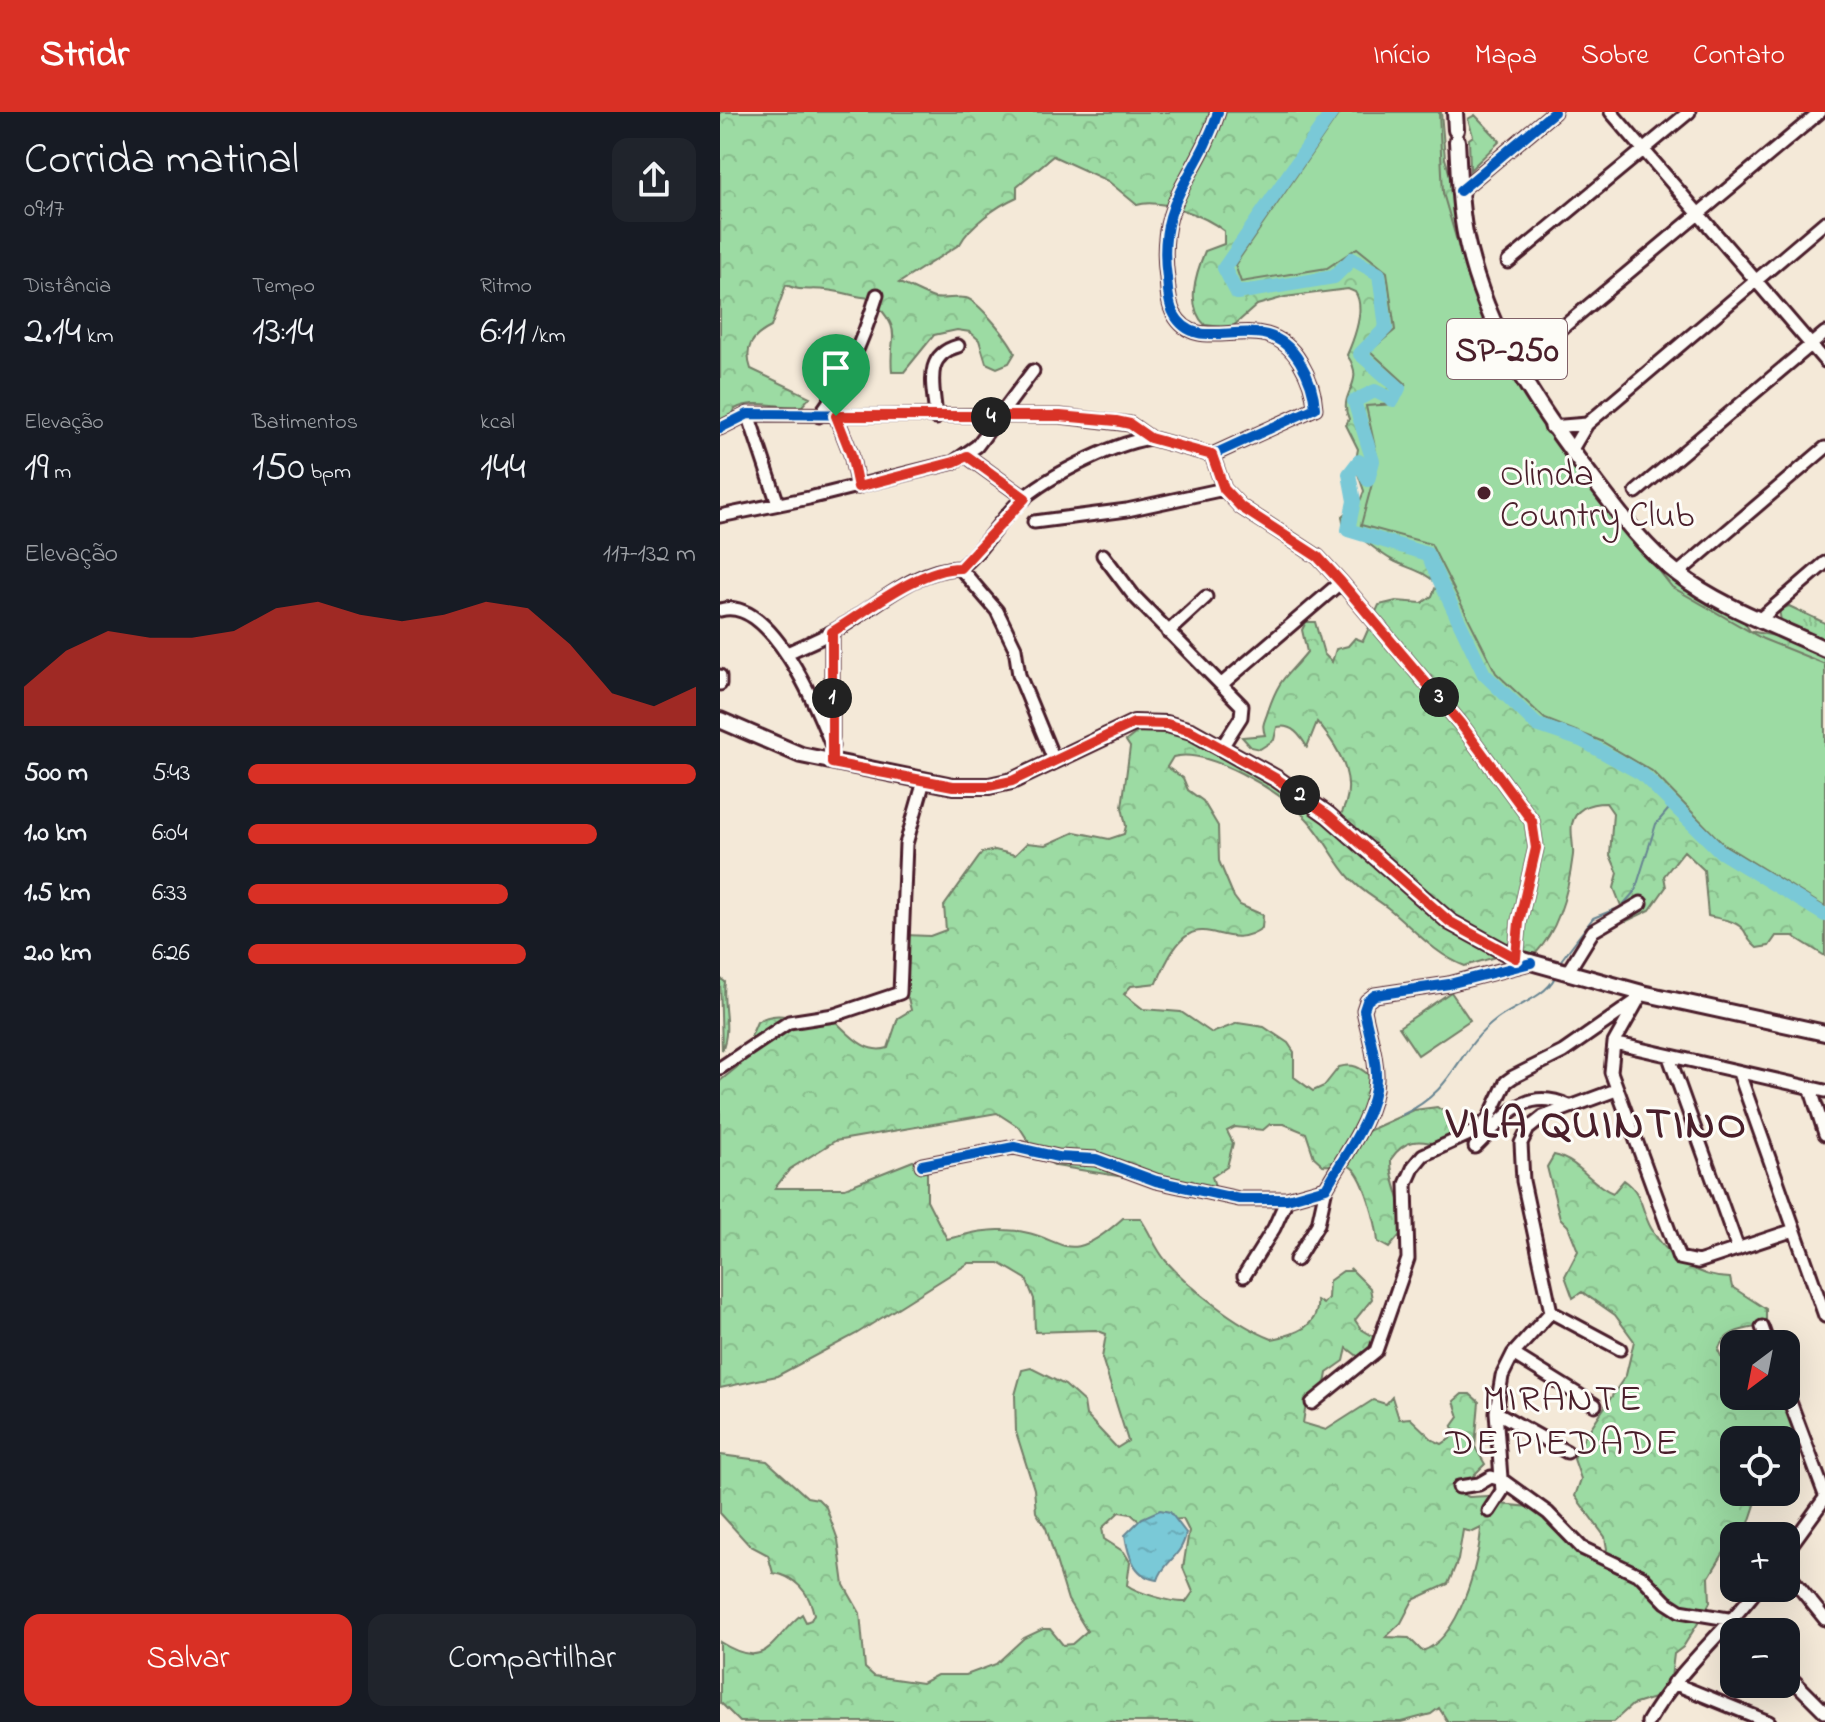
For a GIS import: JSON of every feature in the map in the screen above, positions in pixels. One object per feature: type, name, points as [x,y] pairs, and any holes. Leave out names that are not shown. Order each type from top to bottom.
[{"type":"main road","name":"SP-250","points":[[1455,112],[1465,237],[1487,303],[1513,363],[1551,427],[1627,521],[1677,574],[1760,619],[1825,649]]},
{"type":"main road","points":[[720,720],[767,743],[832,763],[924,781],[989,786],[1012,781],[1123,727],[1147,722],[1191,731],[1277,779],[1328,815],[1450,922],[1530,962],[1640,996],[1825,1033]]},
{"type":"street","points":[[720,428],[748,414],[936,418],[1060,416],[1130,424],[1150,438],[1212,455],[1315,408],[1309,378],[1289,344],[1259,332],[1210,335],[1191,330],[1179,322],[1171,310],[1163,236],[1168,214],[1218,112]]},
{"type":"street","points":[[1460,191],[1554,112]]},
{"type":"street","points":[[1611,112],[1825,361]]},
{"type":"street","points":[[1508,262],[1689,112]]},
{"type":"street","points":[[1537,349],[1820,112]]},
{"type":"street","points":[[1571,451],[1587,424],[1825,222]]},
{"type":"street","points":[[819,416],[847,372],[866,331],[877,295]]},
{"type":"street","points":[[1636,492],[1825,333]]},
{"type":"street","points":[[936,418],[934,362],[943,350],[958,346]]},
{"type":"street","points":[[720,516],[858,487],[967,456],[1033,371]]},
{"type":"street","points":[[748,414],[778,504]]},
{"type":"street","points":[[836,416],[851,454],[858,487]]},
{"type":"street","points":[[1551,427],[1587,424]]},
{"type":"street","points":[[787,653],[832,632],[922,577],[941,569],[960,568],[1025,498],[1057,476],[1116,449],[1150,438]]},
{"type":"street","points":[[1677,574],[1825,448]]},
{"type":"street","points":[[1212,455],[1224,489],[1241,507],[1318,557],[1460,723],[1532,821],[1536,848],[1519,922],[1530,962],[1449,984],[1375,995],[1367,1001],[1364,1010],[1376,1075],[1375,1091],[1369,1109],[1326,1188],[1318,1224],[1296,1260]]},
{"type":"street","points":[[967,456],[1025,498]]},
{"type":"street","points":[[1034,522],[1127,510],[1224,489]]},
{"type":"street","points":[[1103,555],[1168,632],[1222,684],[1243,712],[1222,747]]},
{"type":"street","points":[[1760,619],[1825,563]]},
{"type":"street","points":[[960,568],[997,611],[1015,648],[1019,675],[1054,760]]},
{"type":"street","points":[[1222,684],[1341,582]]},
{"type":"street","points":[[1168,632],[1206,597]]},
{"type":"street","points":[[720,610],[738,608],[750,615],[787,653],[817,708],[832,746]]},
{"type":"street","points":[[832,632],[832,763]]},
{"type":"street","points":[[720,676],[720,684]]},
{"type":"street","points":[[720,1068],[789,1022],[834,1015],[900,993],[906,844],[924,781]]},
{"type":"street","points":[[1565,973],[1593,931],[1641,903]]},
{"type":"street","points":[[1640,996],[1614,1043],[1611,1072],[1679,1258],[1698,1262],[1794,1230]]},
{"type":"street","points":[[1312,1403],[1376,1351],[1408,1259],[1406,1184],[1414,1166],[1423,1155],[1478,1130],[1489,1118],[1506,1082],[1563,1052],[1640,996]]},
{"type":"street","points":[[1614,1043],[1825,1091]]},
{"type":"street","points":[[1669,1057],[1738,1249]]},
{"type":"street","points":[[1739,1073],[1825,1316]]},
{"type":"street","points":[[1810,1087],[1825,1134]]},
{"type":"street","points":[[1551,1312],[1519,1158],[1528,1129],[1543,1117],[1616,1090]]},
{"type":"street","points":[[1475,1147],[1526,1101],[1541,1097],[1569,1106]]},
{"type":"street","points":[[922,1165],[1014,1147],[1058,1157],[1096,1159],[1203,1192],[1239,1199],[1287,1199],[1326,1188]]},
{"type":"street","points":[[1244,1276],[1274,1228],[1287,1199]]},
{"type":"street","points":[[1551,1312],[1620,1349]]},
{"type":"street","points":[[1489,1511],[1502,1491],[1496,1412],[1502,1376],[1513,1354],[1551,1312]]},
{"type":"street","points":[[1513,1354],[1595,1405]]},
{"type":"street","points":[[1793,1410],[1825,1496],[1800,1532]]},
{"type":"street","points":[[1496,1412],[1567,1452]]},
{"type":"street","points":[[1459,1487],[1479,1484],[1491,1477],[1502,1480],[1548,1513],[1553,1522],[1582,1548],[1641,1576],[1666,1602],[1680,1611],[1722,1618]]},
{"type":"street","points":[[1800,1588],[1825,1619]]},
{"type":"street","points":[[1648,1722],[1673,1683],[1720,1634]]},
{"type":"street","points":[[1673,1683],[1769,1722]]},
{"type":"street","points":[[1800,1687],[1825,1712]]},
{"type":"street","points":[[1818,1722],[1825,1718]]},
{"type":"green space","points":[[720,112],[1441,112],[1445,158],[1497,345],[1652,566],[1664,568],[1741,617],[1750,631],[1825,646],[1825,956],[1793,936],[1776,936],[1769,946],[1757,948],[1738,925],[1708,916],[1704,870],[1684,851],[1664,876],[1666,887],[1650,910],[1627,921],[1614,888],[1618,873],[1610,855],[1613,813],[1606,803],[1585,807],[1574,818],[1573,855],[1566,894],[1551,932],[1536,953],[1502,955],[1465,966],[1434,948],[1359,887],[1310,822],[1277,794],[1241,773],[1204,758],[1173,757],[1167,767],[1183,778],[1188,790],[1203,801],[1218,826],[1219,861],[1234,897],[1240,905],[1263,915],[1262,928],[1246,936],[1232,937],[1195,932],[1183,938],[1171,954],[1157,983],[1131,986],[1124,994],[1143,1009],[1181,1012],[1212,1033],[1238,1023],[1264,1027],[1288,1043],[1294,1052],[1294,1077],[1313,1091],[1324,1086],[1339,1067],[1348,1065],[1360,1068],[1371,1077],[1369,1100],[1359,1124],[1368,1131],[1414,1110],[1437,1107],[1447,1114],[1453,1139],[1442,1146],[1427,1142],[1407,1144],[1391,1159],[1405,1229],[1389,1248],[1378,1242],[1369,1200],[1355,1170],[1346,1165],[1323,1165],[1314,1157],[1306,1133],[1284,1124],[1270,1124],[1263,1130],[1235,1127],[1227,1131],[1233,1143],[1227,1167],[1212,1177],[1217,1192],[1056,1166],[1038,1156],[1020,1128],[997,1113],[835,1141],[790,1169],[775,1188],[845,1188],[913,1161],[927,1171],[927,1200],[947,1239],[1003,1230],[1023,1232],[1074,1247],[1102,1235],[1123,1218],[1140,1218],[1162,1256],[1188,1283],[1229,1316],[1272,1339],[1296,1332],[1310,1323],[1317,1309],[1317,1300],[1323,1304],[1328,1298],[1329,1281],[1343,1271],[1351,1271],[1350,1268],[1370,1288],[1372,1299],[1355,1320],[1361,1329],[1381,1341],[1383,1352],[1376,1361],[1365,1362],[1347,1348],[1344,1361],[1327,1373],[1323,1396],[1305,1410],[1303,1423],[1326,1430],[1373,1400],[1386,1404],[1392,1397],[1399,1419],[1410,1418],[1433,1440],[1442,1444],[1458,1433],[1452,1427],[1459,1417],[1454,1401],[1462,1394],[1470,1394],[1479,1402],[1475,1447],[1485,1464],[1462,1487],[1462,1494],[1469,1497],[1488,1496],[1500,1504],[1539,1508],[1600,1560],[1607,1549],[1605,1537],[1575,1496],[1581,1479],[1574,1459],[1578,1447],[1626,1375],[1634,1341],[1615,1315],[1582,1292],[1573,1298],[1565,1276],[1578,1251],[1568,1226],[1560,1218],[1547,1167],[1554,1155],[1563,1158],[1613,1193],[1624,1180],[1638,1196],[1648,1221],[1665,1248],[1695,1270],[1730,1278],[1732,1287],[1766,1309],[1766,1325],[1720,1330],[1720,1410],[1787,1410],[1798,1416],[1798,1426],[1720,1426],[1720,1506],[1755,1506],[1749,1522],[1720,1522],[1720,1559],[1709,1577],[1710,1602],[1683,1647],[1674,1654],[1671,1678],[1658,1697],[1632,1705],[1613,1722],[1448,1722],[1439,1708],[1431,1714],[1401,1722],[740,1722],[720,1702],[720,1642],[736,1651],[759,1653],[768,1649],[802,1614],[806,1622],[814,1614],[800,1586],[773,1573],[768,1555],[749,1545],[720,1513],[720,1455],[767,1461],[807,1497],[818,1499],[826,1507],[838,1540],[844,1585],[860,1613],[865,1668],[874,1676],[922,1683],[937,1675],[966,1675],[996,1664],[1024,1638],[1043,1629],[1050,1629],[1063,1645],[1072,1644],[1087,1631],[1068,1600],[1046,1528],[1036,1512],[1034,1489],[1016,1432],[1015,1395],[1022,1370],[1031,1368],[1065,1385],[1084,1402],[1086,1415],[1117,1448],[1128,1441],[1102,1358],[1106,1334],[1096,1330],[1035,1332],[1034,1299],[1026,1279],[999,1263],[969,1263],[856,1334],[777,1376],[720,1388],[720,1081],[763,1046],[764,1042],[757,1042],[751,1036],[757,1022],[767,1017],[786,1016],[816,1023],[836,1022],[866,1047],[888,1048],[898,1018],[911,1010],[908,998],[896,996],[906,977],[906,935],[930,936],[946,930],[944,906],[982,853],[995,850],[1015,855],[1027,843],[1046,845],[1075,832],[1109,839],[1124,834],[1126,826],[1122,807],[1130,747],[1126,741],[1145,726],[1189,737],[1338,819],[1345,806],[1348,781],[1334,744],[1317,722],[1307,747],[1287,727],[1277,727],[1274,740],[1260,749],[1251,747],[1242,737],[1265,735],[1264,723],[1276,691],[1307,652],[1302,630],[1306,622],[1315,622],[1324,654],[1332,662],[1336,649],[1348,646],[1355,638],[1363,641],[1379,605],[1396,601],[1422,603],[1432,596],[1437,584],[1344,529],[1342,516],[1360,501],[1364,491],[1355,465],[1358,449],[1346,425],[1349,419],[1346,402],[1354,374],[1347,355],[1359,315],[1355,292],[1348,289],[1285,297],[1257,305],[1231,328],[1205,325],[1195,309],[1194,289],[1198,269],[1205,251],[1224,244],[1224,231],[1206,220],[1170,206],[1137,205],[1108,181],[1053,156],[1017,186],[1017,197],[985,217],[960,244],[899,283],[934,298],[966,298],[978,306],[1012,347],[1015,353],[1009,363],[997,368],[986,363],[979,340],[970,332],[957,330],[934,335],[904,372],[892,372],[892,327],[871,298],[786,285],[771,327],[751,344],[749,362],[751,369],[810,397],[802,406],[743,406],[735,409],[731,419],[720,428]],"holes":[[[1119,1512],[1131,1514],[1140,1522],[1183,1519],[1189,1531],[1183,1568],[1193,1592],[1186,1602],[1156,1597],[1127,1585],[1130,1562],[1124,1552],[1104,1539],[1102,1528]],[[1481,1528],[1465,1598],[1447,1632],[1422,1651],[1409,1638],[1386,1637],[1401,1623],[1413,1600],[1448,1584],[1458,1560],[1463,1530],[1473,1532]]]},
{"type":"green space","name":"Olinda Country Club","points":[[1340,112],[1439,112],[1443,193],[1468,279],[1526,394],[1549,431],[1672,587],[1763,639],[1825,664],[1825,907],[1723,844],[1652,771],[1601,741],[1545,719],[1496,673],[1431,544],[1361,525],[1378,461],[1366,406],[1395,404],[1406,384],[1370,351],[1395,330],[1387,272],[1357,248],[1327,268],[1241,282],[1235,265]]},
{"type":"green space","points":[[1475,115],[1500,141],[1470,170],[1469,139],[1473,136],[1468,119]]},
{"type":"green space","points":[[1789,606],[1825,623],[1825,641],[1781,621],[1779,610]]},
{"type":"green space","points":[[720,978],[725,982],[726,1025],[722,1050]]},
{"type":"green space","points":[[1451,992],[1470,1020],[1418,1055],[1399,1027]]},
{"type":"water","points":[[1160,1510],[1170,1512],[1186,1533],[1181,1548],[1158,1580],[1144,1575],[1134,1565],[1125,1535],[1142,1518]]},
{"type":"waterway","points":[[1332,112],[1224,268],[1237,293],[1334,277],[1352,259],[1379,274],[1386,328],[1360,354],[1399,388],[1393,400],[1375,391],[1354,401],[1373,461],[1368,480],[1359,461],[1349,474],[1354,501],[1348,530],[1427,554],[1484,674],[1537,725],[1581,740],[1642,774],[1721,852],[1825,915]]},
{"type":"waterway","points":[[1559,963],[1593,918],[1621,907],[1635,891],[1656,824],[1673,804]]},
{"type":"waterway","points":[[1402,1115],[1445,1082],[1482,1032],[1503,1015],[1544,991],[1555,977]]},
{"type":"cycle path","points":[[1212,455],[1315,408],[1306,373],[1285,344],[1269,336],[1251,333],[1200,333],[1185,327],[1171,306],[1165,251],[1167,228],[1180,190],[1200,155],[1218,112]]},
{"type":"cycle path","points":[[1460,191],[1554,112]]},
{"type":"cycle path","points":[[720,428],[748,414],[1060,416],[1130,424],[1150,438],[1212,455]]},
{"type":"cycle path","points":[[1212,455],[1224,489],[1241,507],[1318,557],[1341,582],[1460,723],[1532,821],[1536,848],[1519,922],[1516,958]]},
{"type":"cycle path","points":[[922,1165],[1014,1147],[1058,1157],[1096,1159],[1156,1181],[1239,1199],[1287,1199],[1326,1188],[1357,1135],[1374,1093],[1375,1062],[1364,1010],[1367,1001],[1375,995],[1449,984],[1531,963]]},
{"type":"place","name":"Olinda Country Club","points":[[1484,493]]},
{"type":"district","name":"VILA QUINTINO","points":[[1597,1122]]},
{"type":"district","name":"MIRANTE DE PIEDADE","points":[[1563,1419]]},
{"type":"route","points":[[836,416],[1060,416],[1116,421],[1130,424],[1150,438],[1212,455],[1224,489],[1241,507],[1318,557],[1341,582],[1460,723],[1532,821],[1536,848],[1519,922],[1516,958],[1450,922],[1328,815],[1277,779],[1191,731],[1167,724],[1134,723],[1012,781],[989,786],[953,786],[832,763],[832,632],[922,577],[941,569],[960,568],[1015,505],[1025,498],[967,456],[858,487],[851,454],[836,416]]}]
